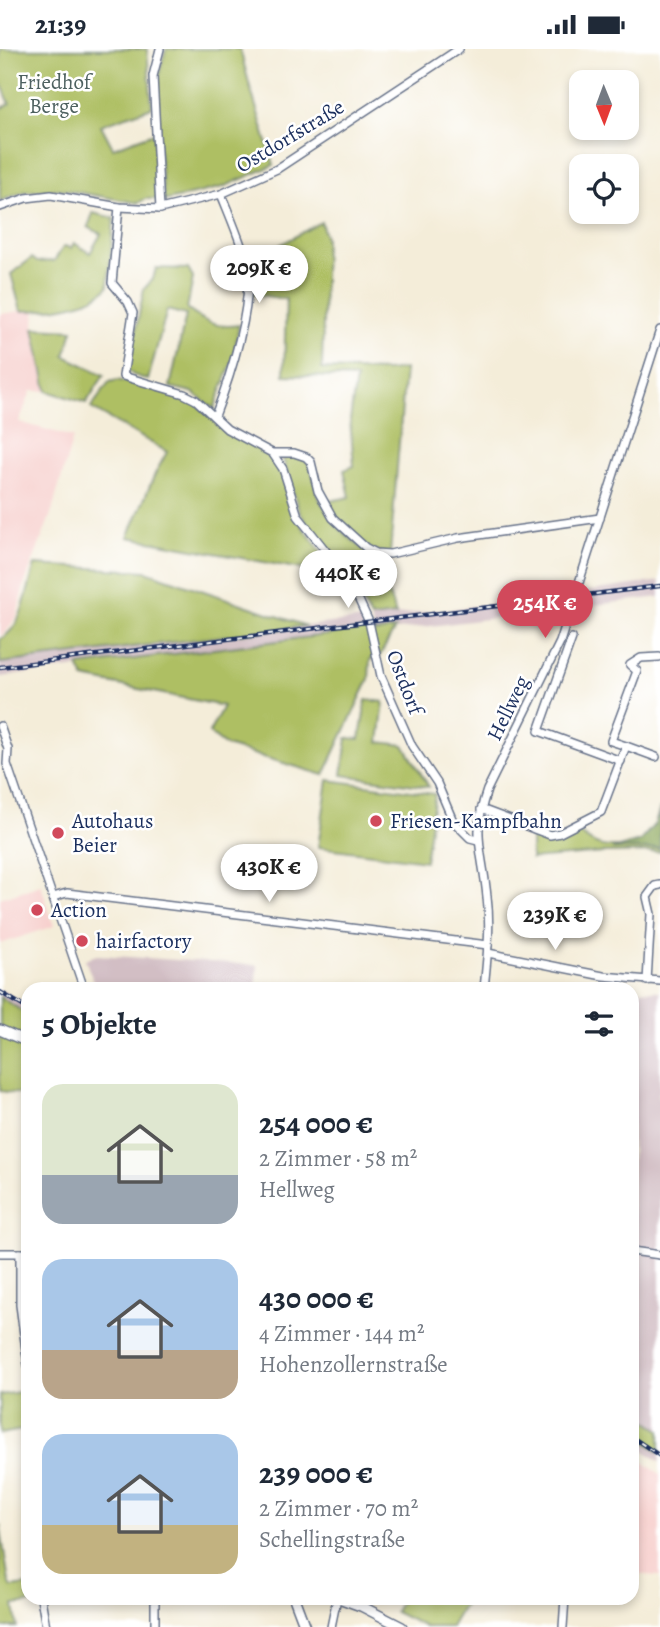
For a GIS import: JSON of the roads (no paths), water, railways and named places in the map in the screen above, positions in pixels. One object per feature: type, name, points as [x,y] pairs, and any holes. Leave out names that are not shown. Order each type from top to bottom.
[{"type":"main road","points":[[0,1030],[21,1039]]},
{"type":"main road","points":[[296,1605],[304,1627]]},
{"type":"main road","points":[[358,1605],[402,1627]]},
{"type":"street","points":[[160,49],[153,76],[160,208]]},
{"type":"street","name":"Ostdorfstraße","points":[[0,207],[26,198],[51,195],[119,207],[160,208],[220,194],[277,169],[458,49]]},
{"type":"street","points":[[215,416],[235,361],[247,280],[244,256],[220,194]]},
{"type":"street","points":[[119,207],[112,283],[128,302],[134,318],[123,376],[196,400],[227,429],[272,453],[294,453],[306,457],[312,462],[318,491],[333,518],[366,548],[376,553],[390,554],[458,538],[600,518]]},
{"type":"street","name":"Hellweg","points":[[485,982],[488,949],[487,895],[478,840],[481,809],[487,790],[560,642],[660,330]]},
{"type":"street","name":"Ostdorf","points":[[272,453],[283,469],[298,516],[349,580],[357,596],[369,622],[381,676],[412,746],[437,783],[453,821],[470,838],[478,840]]},
{"type":"street","points":[[572,638],[539,731],[621,761]]},
{"type":"street","points":[[606,755],[637,671],[630,665],[641,657],[659,657]]},
{"type":"street","points":[[0,726],[8,749],[3,762],[53,897],[81,982]]},
{"type":"street","points":[[611,741],[656,757]]},
{"type":"street","points":[[481,809],[550,835],[560,833],[601,812],[626,746]]},
{"type":"street","points":[[647,981],[651,914],[647,897],[654,887],[660,885]]},
{"type":"street","points":[[53,897],[67,893],[488,949],[603,976],[660,981]]},
{"type":"street","points":[[639,1252],[660,1255]]},
{"type":"street","points":[[0,1253],[21,1253]]},
{"type":"street","points":[[21,1292],[21,1312]]},
{"type":"street","points":[[42,1605],[46,1627]]},
{"type":"street","points":[[155,1605],[155,1627]]},
{"type":"street","points":[[331,1627],[336,1605]]},
{"type":"street","points":[[562,1627],[564,1605]]},
{"type":"railway","points":[[0,667],[660,586]]},
{"type":"railway","points":[[0,992],[21,1005]]},
{"type":"railway","points":[[639,1442],[660,1456]]},
{"type":"place","name":"Friesen-Kampfbahn","points":[[376,821]]},
{"type":"place","name":"Autohaus Beier","points":[[58,833]]},
{"type":"place","name":"Action","points":[[37,910]]},
{"type":"place","name":"hairfactory","points":[[82,941]]},
{"type":"park label","name":"Friedhof Berge","points":[[54,94]]}]
